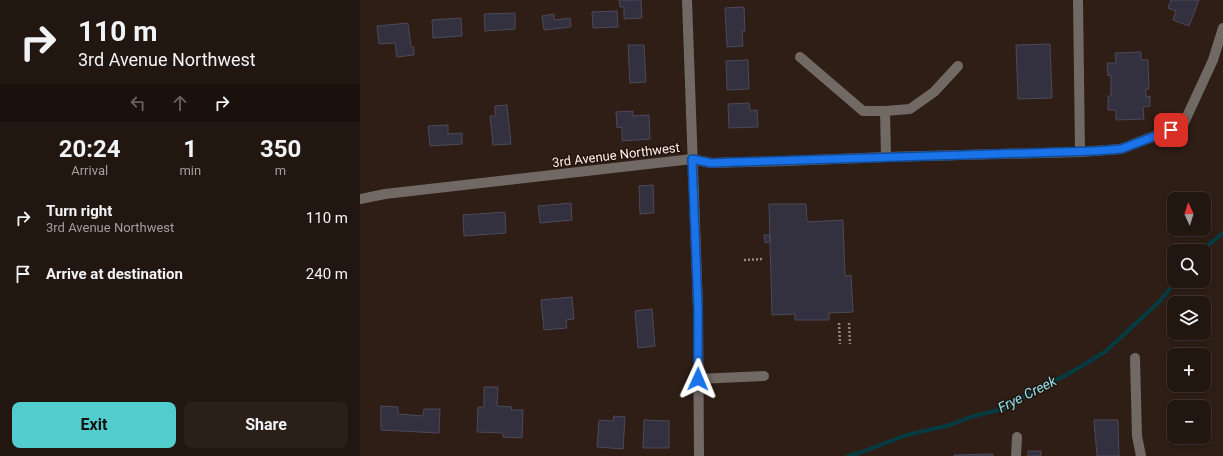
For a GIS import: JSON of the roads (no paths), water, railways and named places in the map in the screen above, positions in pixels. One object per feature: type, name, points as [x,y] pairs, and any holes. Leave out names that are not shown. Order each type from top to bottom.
[{"type":"street","points":[[687,0],[698,308],[699,456]]},
{"type":"street","points":[[1078,0],[1080,152]]},
{"type":"street","name":"3rd Avenue Northwest","points":[[360,199],[385,194],[692,159],[711,163],[1080,152],[1121,149],[1183,125],[1213,60],[1223,28]]},
{"type":"street","points":[[800,57],[863,111],[910,109],[934,92],[958,66]]},
{"type":"street","points":[[885,111],[886,157]]},
{"type":"street","points":[[1135,358],[1138,436],[1141,456]]},
{"type":"street","points":[[698,379],[764,376]]},
{"type":"street","points":[[1016,456],[1017,436]]},
{"type":"waterway","name":"Frye Creek","points":[[1210,244],[1223,233]]},
{"type":"waterway","name":"Frye Creek","points":[[848,456],[907,435],[950,425],[974,416],[1003,409],[1054,379],[1059,379],[1106,351],[1161,300],[1170,288]]}]
